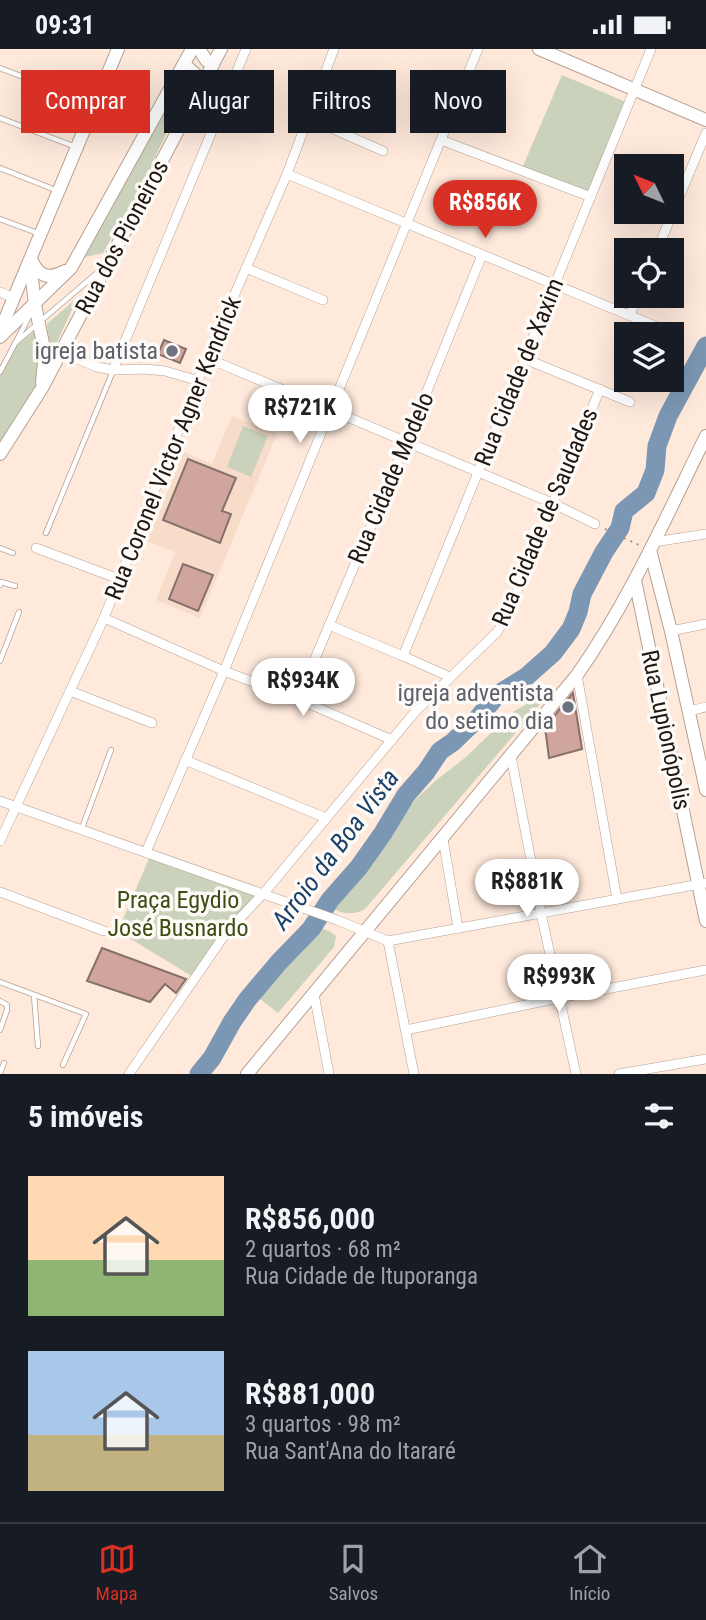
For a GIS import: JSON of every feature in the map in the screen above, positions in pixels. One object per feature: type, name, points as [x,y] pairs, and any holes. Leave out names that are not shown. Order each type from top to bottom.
[{"type":"street","points":[[109,70],[118,49]]},
{"type":"street","name":"Rua dos Pioneiros","points":[[0,337],[71,268],[192,49]]},
{"type":"street","points":[[199,49],[213,65]]},
{"type":"street","name":"Rua dos Pioneiros","points":[[210,70],[221,49]]},
{"type":"street","points":[[113,370],[246,49]]},
{"type":"street","name":"Rua Coronel Victor Agner Kendrick","points":[[326,70],[334,49]]},
{"type":"street","points":[[146,852],[224,671],[478,49]]},
{"type":"street","points":[[539,49],[565,54],[635,90],[706,120]]},
{"type":"street","name":"Rua Cidade de Xaxim","points":[[403,656],[651,49]]},
{"type":"street","points":[[184,64],[192,70]]},
{"type":"street","points":[[0,331],[82,133]]},
{"type":"street","name":"Rua dos Pioneiros","points":[[0,454],[42,388],[178,133]]},
{"type":"street","name":"Rua Coronel Victor Agner Kendrick","points":[[0,841],[104,618],[207,358],[302,133]]},
{"type":"street","points":[[342,133],[383,151]]},
{"type":"street","points":[[662,238],[706,133]]},
{"type":"street","points":[[441,140],[591,197]]},
{"type":"street","points":[[287,174],[646,322]]},
{"type":"street","name":"Rua Cidade Modelo","points":[[298,699],[482,255]]},
{"type":"street","points":[[30,258],[42,275],[57,275],[71,268]]},
{"type":"street","points":[[30,258],[35,305],[45,353],[42,388]]},
{"type":"street","points":[[246,268],[323,300]]},
{"type":"street","points":[[0,292],[14,298]]},
{"type":"street","points":[[630,315],[633,308]]},
{"type":"street","points":[[61,352],[97,367],[165,371],[199,381]]},
{"type":"street","points":[[207,358],[552,503],[598,525]]},
{"type":"street","points":[[525,359],[630,402]]},
{"type":"street","name":"Rua Cidade de Saudades","points":[[129,1074],[226,933],[263,894],[415,712],[497,632],[506,618],[600,389]]},
{"type":"street","points":[[247,1074],[577,675],[600,643],[635,580],[706,436]]},
{"type":"street","points":[[652,546],[706,534]]},
{"type":"street","name":"Rua Lupionópolis","points":[[652,546],[706,790]]},
{"type":"street","points":[[36,548],[119,579]]},
{"type":"street","name":"Rua Lupionópolis","points":[[635,580],[702,884],[706,921]]},
{"type":"street","points":[[104,618],[392,740]]},
{"type":"street","points":[[671,631],[706,624]]},
{"type":"street","points":[[329,625],[450,677]]},
{"type":"street","points":[[577,675],[617,899]]},
{"type":"street","points":[[70,691],[152,723]]},
{"type":"street","points":[[689,711],[706,708]]},
{"type":"street","points":[[511,756],[576,1074]]},
{"type":"street","points":[[185,760],[326,818]]},
{"type":"street","points":[[0,800],[388,941],[702,884]]},
{"type":"street","points":[[443,839],[458,928]]},
{"type":"street","points":[[0,892],[104,931]]},
{"type":"street","points":[[388,941],[414,1074]]},
{"type":"street","points":[[406,1030],[706,970]]},
{"type":"street","points":[[314,994],[329,1074]]},
{"type":"street","points":[[619,1074],[657,1070],[706,1059]]},
{"type":"lane","points":[[0,68],[21,76]]},
{"type":"lane","points":[[0,118],[76,147]]},
{"type":"lane","points":[[0,168],[59,191]]},
{"type":"lane","points":[[0,219],[40,235]]},
{"type":"lane","points":[[15,343],[109,264]]},
{"type":"lane","points":[[0,372],[35,305]]},
{"type":"lane","points":[[47,533],[113,370]]},
{"type":"lane","points":[[0,548],[13,553]]},
{"type":"lane","points":[[0,583],[15,586]]},
{"type":"lane","points":[[0,661],[19,612]]},
{"type":"lane","points":[[82,828],[111,750]]},
{"type":"lane","points":[[0,982],[86,1014],[63,1065]]},
{"type":"lane","points":[[34,995],[38,1046]]},
{"type":"lane","points":[[0,1001],[7,1005],[0,1030]]},
{"type":"lane","points":[[0,1073],[4,1063]]},
{"type":"path","points":[[598,525],[624,538],[652,546]]},
{"type":"shaded area","points":[[232,416],[277,434],[200,618],[156,600],[175,552],[147,541],[184,452],[212,464]]},
{"type":"green space","points":[[562,75],[626,102],[589,194],[523,166]]},
{"type":"green space","points":[[164,104],[164,133],[166,133],[145,179],[103,253],[81,258],[150,133]]},
{"type":"green space","points":[[78,297],[51,355],[47,324]]},
{"type":"green space","points":[[38,328],[43,356],[40,388],[0,451],[0,376],[15,347]]},
{"type":"green space","points":[[243,426],[268,436],[251,477],[227,467]]},
{"type":"green space","points":[[554,688],[365,909],[348,913],[330,907],[362,876],[414,801],[513,712]]},
{"type":"green space","name":"Praça Egydio José Busnardo","points":[[151,854],[261,894],[193,977],[118,931]]},
{"type":"green space","points":[[316,926],[336,936],[334,947],[278,1013],[259,998],[271,979]]},
{"type":"building","name":"igreja batista","points":[[164,340],[186,349],[180,363],[158,354]]},
{"type":"building","points":[[188,459],[236,478],[222,511],[231,514],[220,543],[163,520]]},
{"type":"building","points":[[183,564],[213,575],[198,611],[169,599]]},
{"type":"building","name":"igreja adventista do setimo dia","points":[[573,693],[582,749],[549,758],[545,727]]},
{"type":"building","points":[[102,948],[186,979],[176,993],[165,984],[150,1002],[87,981]]},
{"type":"waterway","name":"Arroio da Boa Vista","points":[[199,1074],[212,1058],[247,1000],[311,929],[330,900],[359,867],[406,795],[440,751],[478,718],[497,695],[526,677],[553,653],[571,629],[582,594],[620,528],[624,511],[646,493],[655,470],[657,446],[668,416],[706,346]]},
{"type":"place","name":"igreja batista","points":[[172,351]]},
{"type":"place","name":"igreja adventista do setimo dia","points":[[568,707]]}]
